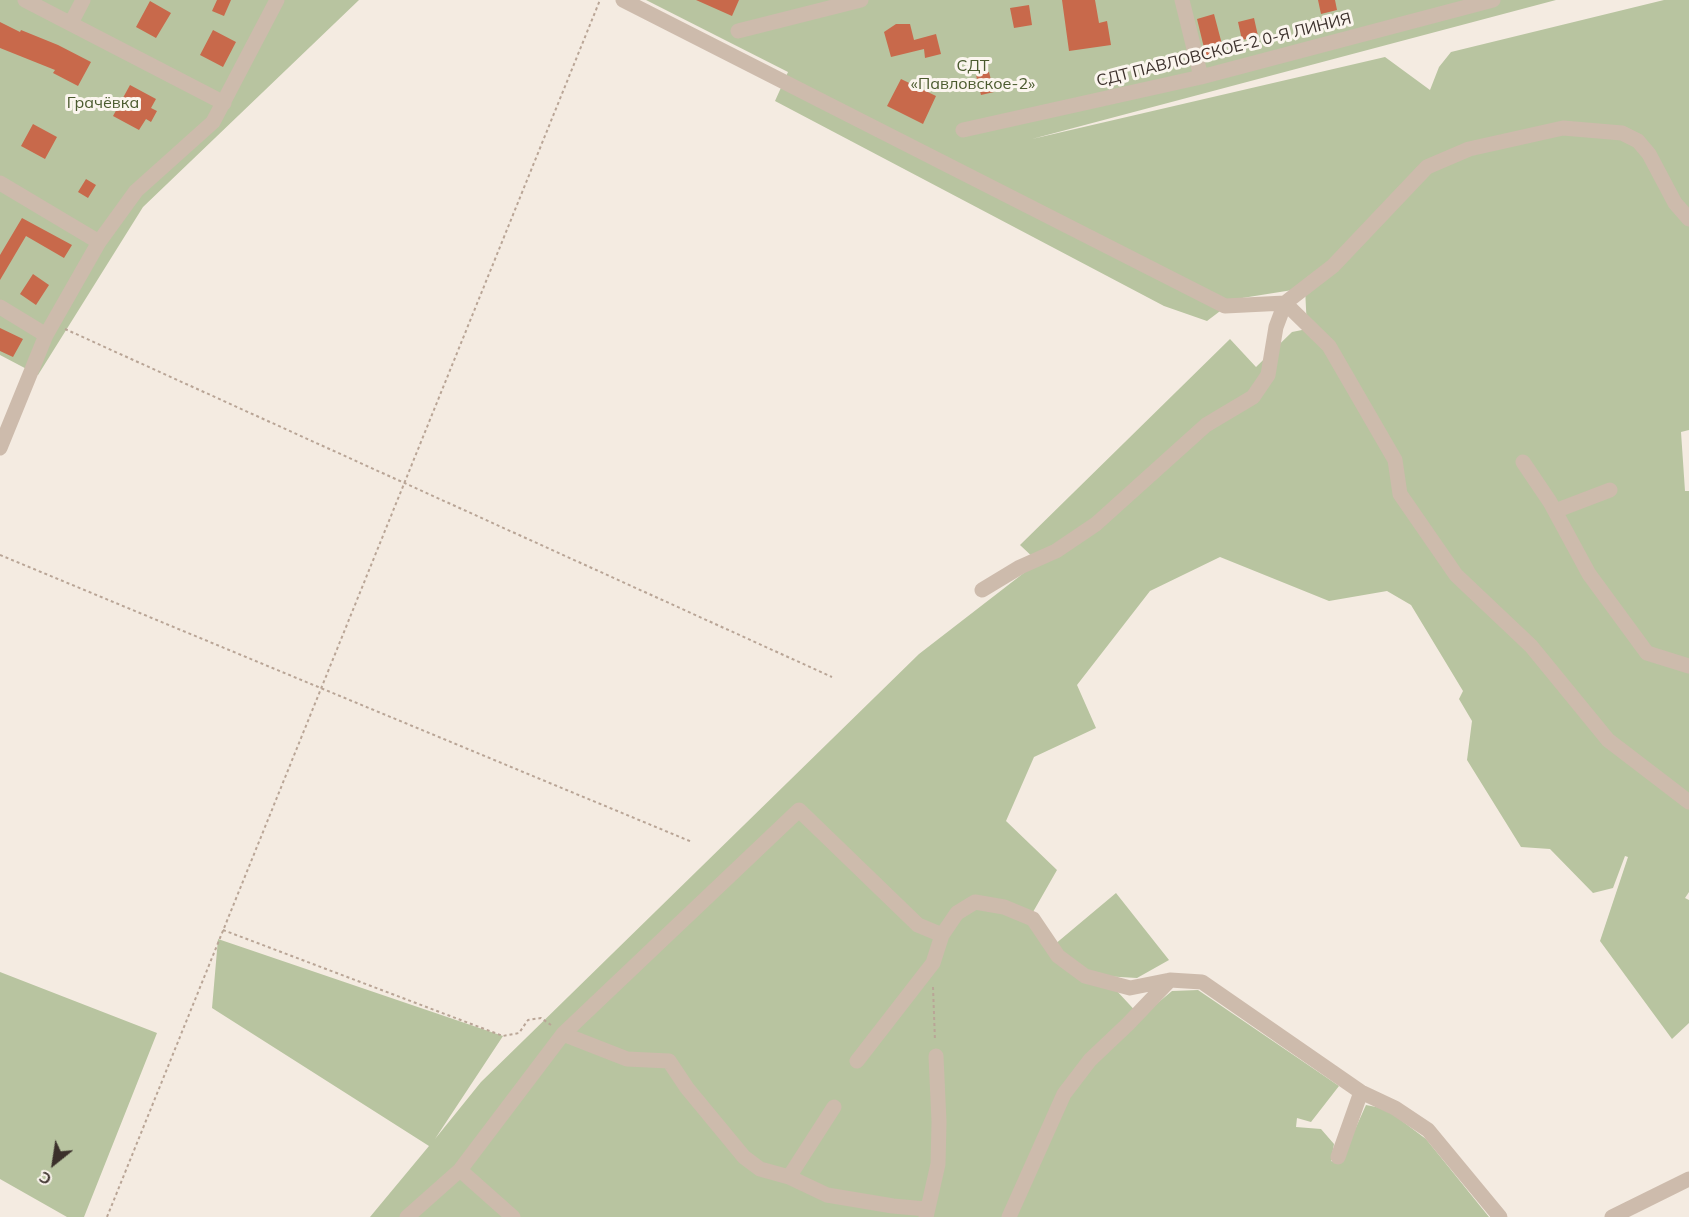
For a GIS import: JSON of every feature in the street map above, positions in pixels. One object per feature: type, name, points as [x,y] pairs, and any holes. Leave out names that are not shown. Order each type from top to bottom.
[{"type":"street","points":[[25,0],[224,103]]},
{"type":"street","points":[[71,23],[83,0]]},
{"type":"street","points":[[0,448],[50,329],[99,242],[136,191],[213,122],[277,0]]},
{"type":"street","points":[[623,0],[1225,306],[1285,303],[1329,346],[1395,460],[1400,494],[1456,575],[1531,646],[1608,740],[1689,802]]},
{"type":"street","points":[[738,31],[861,0]]},
{"type":"street","points":[[1182,0],[1201,77]]},
{"type":"street","name":"СДТ ПАВЛОВСКОЕ-2 0-Я ЛИНИЯ","points":[[963,130],[1201,77],[1493,0]]},
{"type":"street","points":[[982,590],[1020,567],[1056,551],[1096,524],[1206,425],[1253,396],[1268,375],[1276,327],[1285,303],[1333,266],[1427,167],[1469,149],[1563,128],[1622,133],[1638,141],[1649,154],[1675,203],[1689,219]]},
{"type":"street","points":[[0,183],[99,242]]},
{"type":"street","points":[[0,307],[50,329]]},
{"type":"street","points":[[1523,462],[1555,511],[1589,574],[1647,653],[1689,666]]},
{"type":"street","points":[[1555,511],[1610,490]]},
{"type":"street","points":[[407,1217],[460,1170],[563,1034],[799,810],[918,925],[942,935]]},
{"type":"street","points":[[857,1061],[933,963],[942,935],[957,913],[975,902],[1004,907],[1033,919],[1058,956],[1085,976],[1130,988],[1170,980],[1202,982],[1361,1092],[1395,1108],[1428,1130],[1500,1217]]},
{"type":"street","points":[[1009,1217],[1065,1094],[1090,1060],[1170,980]]},
{"type":"street","points":[[563,1034],[627,1059],[669,1060],[687,1088],[744,1157],[760,1169],[789,1176],[827,1195],[926,1213],[938,1164],[936,1056]]},
{"type":"street","points":[[1338,1157],[1361,1092]]},
{"type":"street","points":[[789,1176],[834,1107]]},
{"type":"street","points":[[460,1170],[513,1217]]},
{"type":"street","points":[[1612,1217],[1689,1179]]},
{"type":"path","points":[[107,1217],[600,0]]},
{"type":"path","points":[[50,329],[405,484],[832,677]]},
{"type":"path","points":[[0,555],[692,842]]},
{"type":"path","points":[[222,929],[503,1036],[519,1033],[528,1020],[541,1018],[563,1034]]},
{"type":"path","points":[[933,963],[936,1056]]},
{"type":"green space","name":"Грачёвка","points":[[0,0],[359,0],[143,207],[38,375],[0,355]]},
{"type":"green space","name":"СДТ «Павловское-2»","points":[[646,0],[1556,0],[1032,139],[1385,57],[1430,90],[1439,67],[1451,52],[1664,0],[1689,0],[1689,430],[1681,432],[1685,491],[1689,491],[1689,892],[1685,898],[1689,900],[1689,1023],[1672,1039],[1600,941],[1628,857],[1625,856],[1613,888],[1593,893],[1550,849],[1521,847],[1467,760],[1472,721],[1459,699],[1463,691],[1411,605],[1387,591],[1329,601],[1220,557],[1150,591],[1077,685],[1096,728],[1034,757],[1006,821],[1057,870],[1033,912],[1054,945],[1116,893],[1169,960],[1137,978],[1103,976],[1141,1017],[1172,991],[1198,990],[1339,1086],[1311,1122],[1297,1118],[1296,1127],[1321,1129],[1334,1144],[1331,1161],[1340,1163],[1366,1105],[1386,1109],[1426,1139],[1489,1217],[370,1217],[429,1146],[212,1008],[218,939],[503,1036],[435,1139],[481,1082],[919,654],[1038,562],[1020,545],[1230,339],[1256,367],[1292,332],[1307,329],[1305,288],[1236,299],[1207,321],[1164,306],[775,101],[788,72]]},
{"type":"green space","points":[[0,972],[157,1033],[84,1217],[67,1217],[0,1179]]},
{"type":"building","points":[[217,0],[231,0],[224,16],[212,11]]},
{"type":"building","points":[[696,0],[739,0],[732,16]]},
{"type":"building","points":[[1062,0],[1095,0],[1099,23],[1107,21],[1111,45],[1069,51]]},
{"type":"building","points":[[1318,0],[1335,0],[1337,10],[1321,14]]},
{"type":"building","points":[[150,1],[171,13],[156,38],[136,27]]},
{"type":"building","points":[[1029,5],[1032,25],[1014,28],[1010,8]]},
{"type":"building","points":[[1214,14],[1224,52],[1206,56],[1197,19]]},
{"type":"building","points":[[1254,18],[1258,36],[1242,40],[1238,22]]},
{"type":"building","points":[[0,22],[20,32],[21,30],[58,45],[91,62],[78,86],[53,73],[55,70],[0,48]]},
{"type":"building","points":[[896,24],[910,24],[914,40],[936,34],[941,54],[925,58],[924,49],[891,57],[884,32]]},
{"type":"building","points":[[213,30],[236,42],[223,67],[200,55]]},
{"type":"building","points":[[989,72],[994,92],[981,95],[976,75]]},
{"type":"building","points":[[901,79],[936,96],[923,124],[887,106]]},
{"type":"building","points":[[130,85],[156,99],[151,108],[157,111],[151,122],[146,119],[139,130],[113,116]]},
{"type":"building","points":[[33,124],[57,137],[45,159],[21,146]]},
{"type":"building","points":[[86,179],[96,185],[88,198],[78,192]]},
{"type":"building","points":[[22,218],[72,245],[64,258],[26,236],[0,280],[0,255]]},
{"type":"building","points":[[33,274],[49,285],[36,305],[20,294]]},
{"type":"building","points":[[0,328],[23,339],[13,357],[0,351]]}]
